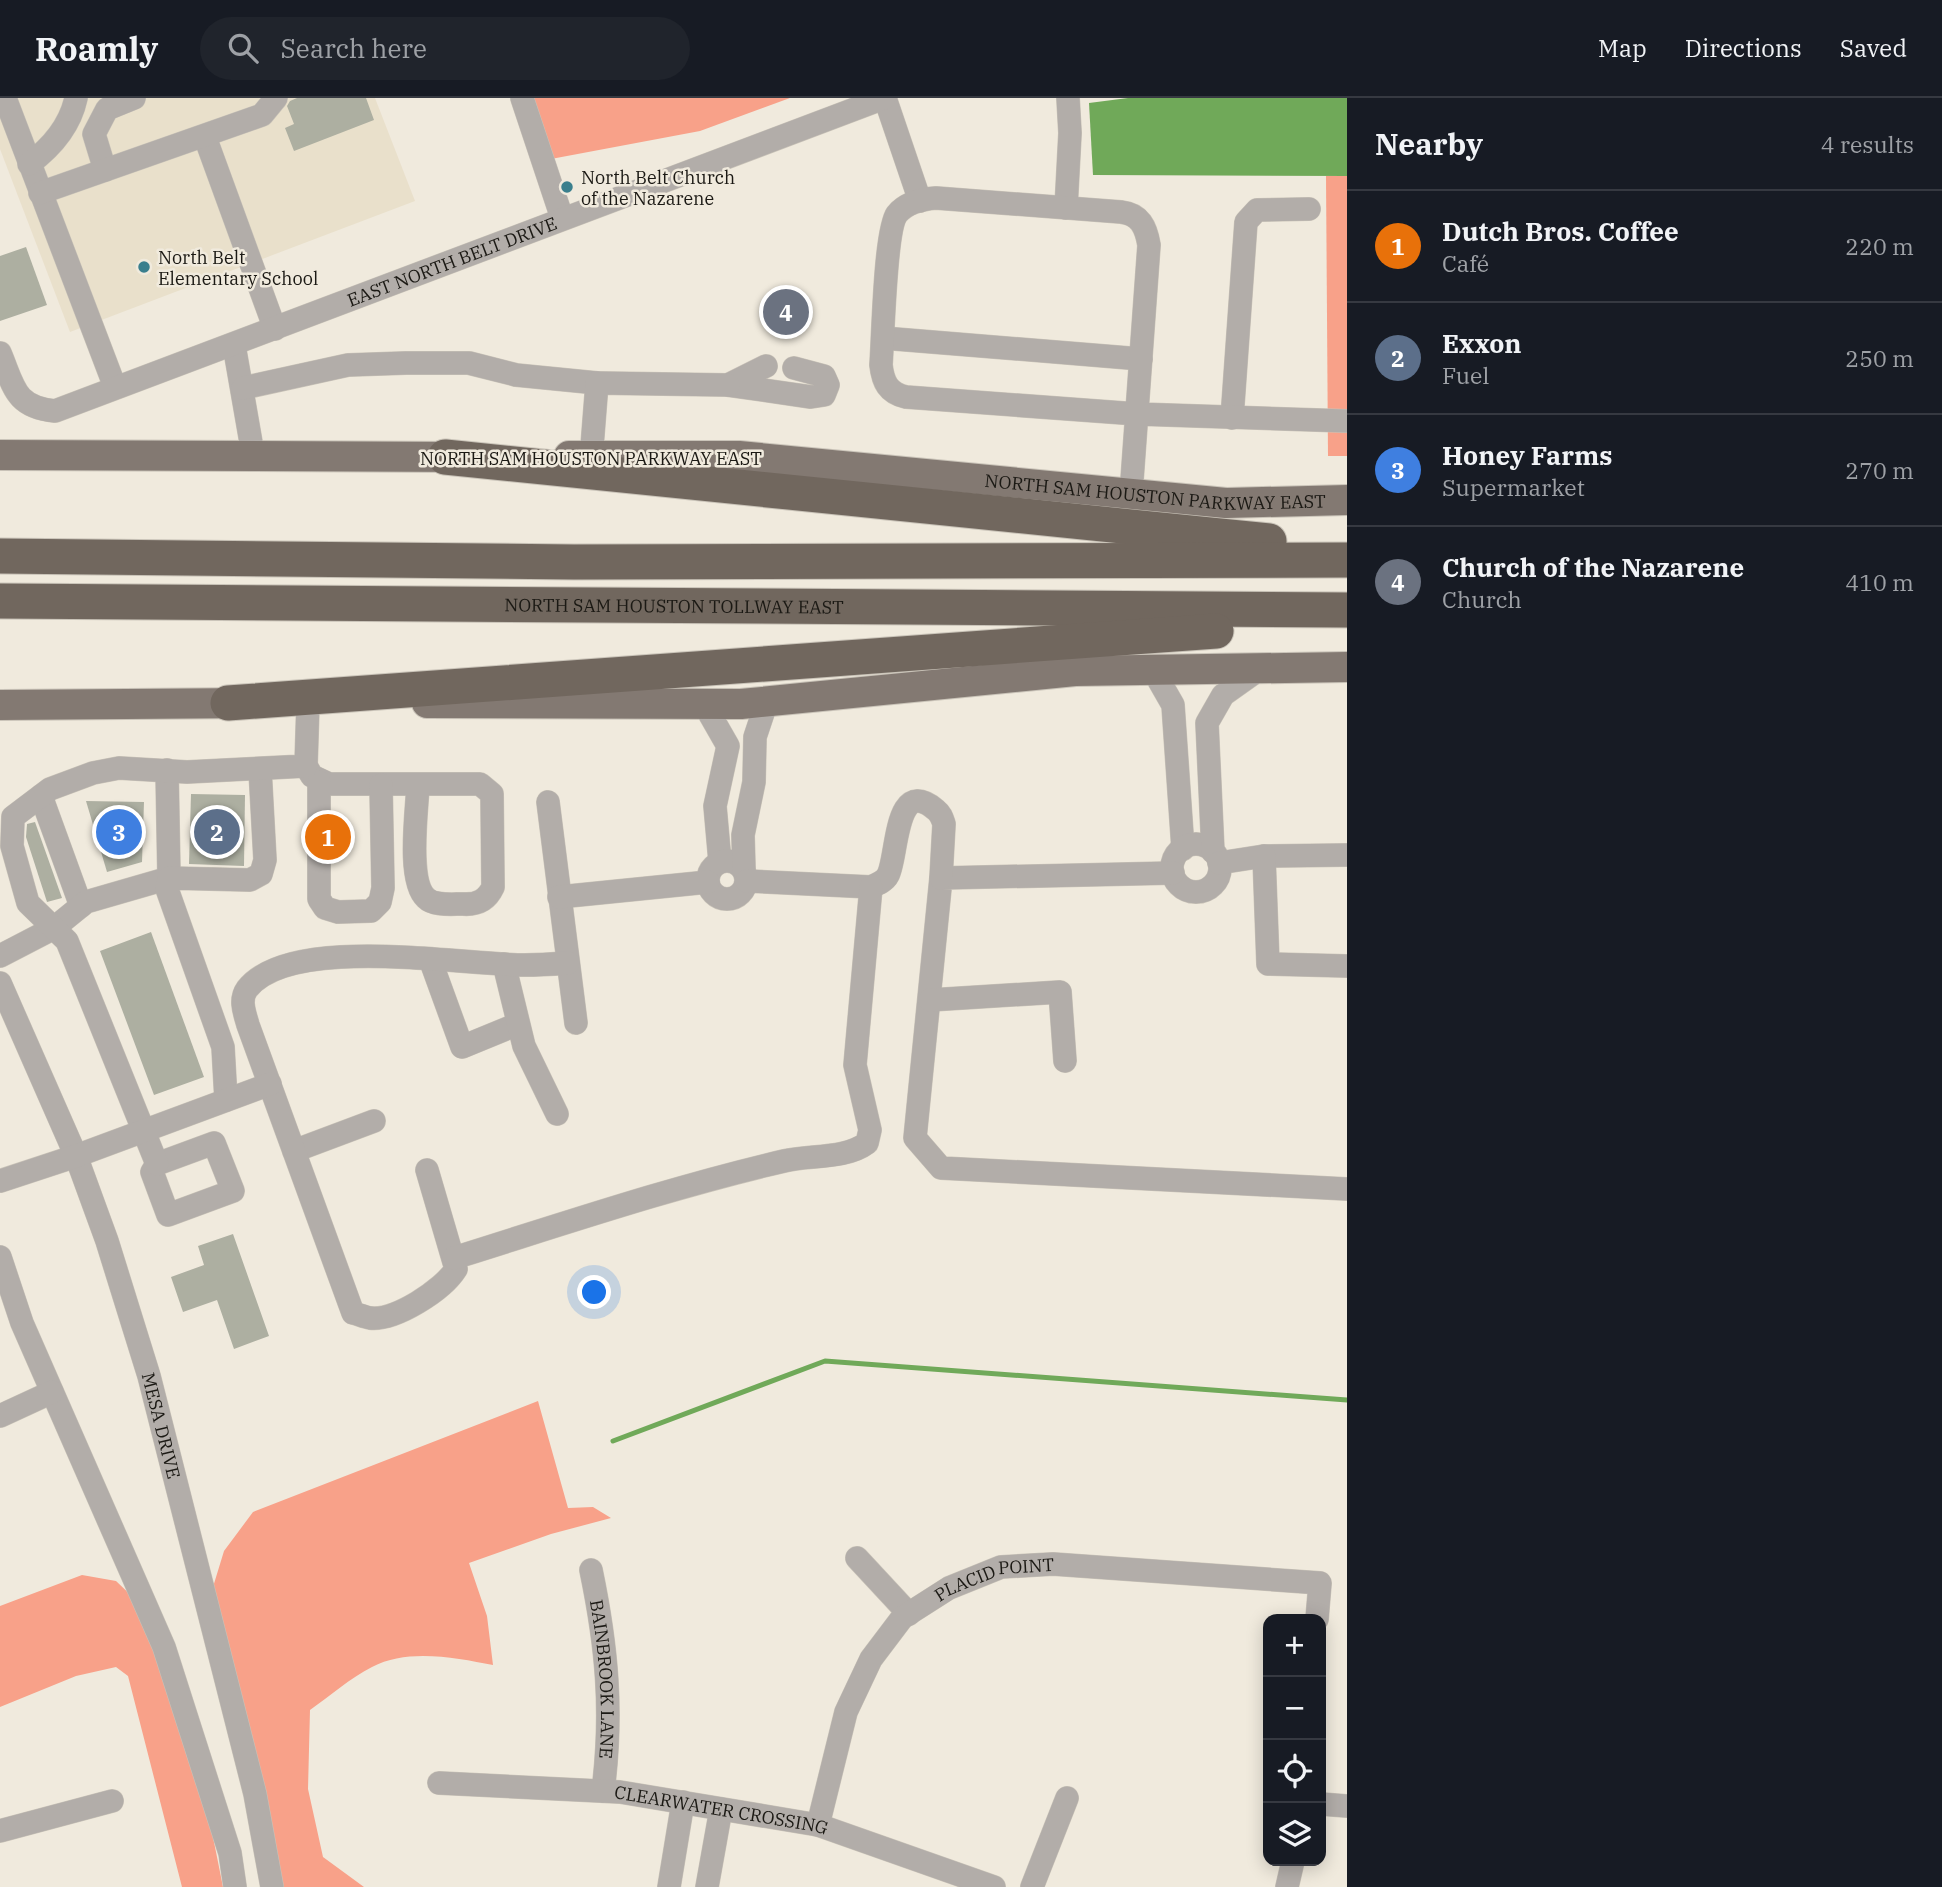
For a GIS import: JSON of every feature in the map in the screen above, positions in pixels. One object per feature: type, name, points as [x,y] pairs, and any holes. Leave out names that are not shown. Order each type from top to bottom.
[{"type":"highway","points":[[445,457],[591,464],[1268,540],[1342,560]]},
{"type":"highway","points":[[0,556],[574,562],[1342,560]]},
{"type":"highway","name":"NORTH SAM HOUSTON TOLLWAY EAST","points":[[0,601],[1347,610]]},
{"type":"highway","points":[[228,703],[1347,622]]},
{"type":"main road","name":"NORTH SAM HOUSTON PARKWAY EAST","points":[[0,454],[445,457]]},
{"type":"main road","name":"NORTH SAM HOUSTON PARKWAY EAST","points":[[591,464],[738,456],[1226,503],[1347,500]]},
{"type":"main road","points":[[3,705],[704,704],[766,701],[1075,671],[1347,667]]},
{"type":"street","points":[[5,98],[115,387]]},
{"type":"street","points":[[29,163],[47,150],[72,117],[76,98]]},
{"type":"street","points":[[105,170],[94,134],[107,109],[134,98]]},
{"type":"street","points":[[40,193],[262,115],[276,98]]},
{"type":"street","points":[[522,98],[562,218]]},
{"type":"street","points":[[884,98],[920,201]]},
{"type":"street","name":"EAST NORTH BELT DRIVE","points":[[0,353],[19,399],[33,409],[55,411],[884,98]]},
{"type":"street","points":[[1066,208],[1070,133],[1068,98]]},
{"type":"street","points":[[205,137],[275,330]]},
{"type":"street","points":[[1131,494],[1137,414],[1141,359],[1149,245],[1145,228],[1138,217],[1128,213],[936,198],[920,201],[903,209],[893,222],[883,338],[883,378],[886,386],[899,395],[1137,414],[1347,421]]},
{"type":"street","points":[[1232,418],[1246,222],[1257,210],[1308,209]]},
{"type":"street","points":[[883,338],[1141,359]]},
{"type":"street","points":[[234,345],[253,454]]},
{"type":"street","points":[[243,388],[348,365],[469,363],[516,375],[597,383],[728,385],[811,397],[824,395],[828,385],[824,376],[794,368]]},
{"type":"street","points":[[728,385],[766,366]]},
{"type":"street","points":[[591,464],[597,383]]},
{"type":"street","points":[[1261,668],[1223,695],[1207,723],[1216,857],[1216,881],[1204,891],[1196,892],[1181,887],[1173,873],[1174,860],[1183,849],[1202,845],[1216,857],[1347,855]]},
{"type":"street","points":[[1153,670],[1173,705],[1183,849]]},
{"type":"street","points":[[704,704],[728,746],[715,806],[712,892],[728,899],[743,892],[743,835],[754,782],[755,737],[766,701]]},
{"type":"street","points":[[308,703],[319,899],[325,908],[338,912],[371,911],[380,902],[383,888],[381,785]]},
{"type":"street","points":[[157,1164],[67,941],[28,903],[7,857],[13,817],[50,789],[93,773],[119,768],[187,772],[260,769],[381,785],[480,784],[492,794],[494,887],[482,901],[470,905],[435,903],[427,899],[419,889],[415,873],[418,785]]},
{"type":"street","points":[[0,956],[54,928],[81,906],[124,889],[169,878],[250,880],[261,874],[265,860],[260,769]]},
{"type":"street","points":[[167,770],[167,890],[223,1046],[226,1100]]},
{"type":"street","points":[[1178,780],[1211,779]]},
{"type":"street","points":[[41,796],[81,906]]},
{"type":"street","points":[[559,897],[714,872],[731,861],[745,876],[871,887],[888,876],[900,818],[910,805],[918,801],[925,802],[941,815],[944,824],[930,1000],[915,1138],[941,1168],[1347,1189]]},
{"type":"street","points":[[548,802],[576,1023]]},
{"type":"street","points":[[1264,856],[1268,964],[1347,966]]},
{"type":"street","points":[[941,878],[1173,873]]},
{"type":"street","points":[[454,1258],[694,1183],[797,1158],[858,1150],[867,1143],[870,1130],[855,1065],[871,887]]},
{"type":"street","points":[[427,1170],[456,1269],[450,1279],[416,1303],[372,1318],[353,1313],[242,1004],[247,990],[271,972],[301,961],[331,958],[430,959],[504,964],[568,962]]},
{"type":"street","points":[[430,959],[462,1047],[518,1024]]},
{"type":"street","points":[[504,964],[524,1046],[557,1114]]},
{"type":"street","name":"MESA DRIVE","points":[[0,983],[76,1156],[107,1241],[149,1376],[255,1794],[272,1887]]},
{"type":"street","points":[[930,1000],[1060,992],[1065,1061]]},
{"type":"street","points":[[0,1181],[76,1156],[270,1084]]},
{"type":"street","points":[[294,1151],[374,1121]]},
{"type":"street","points":[[0,1257],[22,1322],[164,1647],[230,1853],[235,1887]]},
{"type":"street","points":[[0,1416],[52,1392]]},
{"type":"street","points":[[857,1558],[909,1614]]},
{"type":"street","name":"PLACID POINT","points":[[817,1825],[846,1712],[871,1660],[909,1614],[949,1588],[1001,1567],[1053,1564],[1320,1583],[1317,1614]]},
{"type":"street","name":"BAINBROOK LANE","points":[[591,1570],[608,1658],[608,1746],[603,1791]]},
{"type":"street","name":"CLEARWATER CROSSING","points":[[439,1783],[603,1791],[817,1825],[994,1887]]},
{"type":"street","points":[[1032,1887],[1067,1798]]},
{"type":"street","points":[[0,1830],[112,1801]]},
{"type":"street","points":[[669,1887],[683,1802]]},
{"type":"street","points":[[1326,1805],[1347,1807]]},
{"type":"street","points":[[707,1887],[721,1809]]},
{"type":"street","points":[[1287,1887],[1292,1866]]},
{"type":"shaded area","name":"North Belt Elementary School","points":[[0,98],[375,98],[415,201],[70,332],[0,149]]},
{"type":"shaded area","points":[[529,98],[790,98],[700,131],[551,159]]},
{"type":"shaded area","points":[[1128,98],[1347,98],[1347,176],[1093,175],[1089,103]]},
{"type":"shaded area","points":[[1326,176],[1347,176],[1347,456],[1328,456]]},
{"type":"shaded area","points":[[538,1401],[568,1508],[593,1507],[611,1518],[551,1534],[469,1563],[487,1616],[493,1665],[432,1656],[386,1661],[356,1676],[310,1710],[308,1789],[323,1857],[364,1887],[283,1887],[263,1784],[213,1587],[224,1551],[253,1512]]},
{"type":"shaded area","points":[[82,1575],[116,1581],[139,1603],[206,1802],[223,1887],[182,1887],[128,1676],[116,1667],[76,1676],[0,1707],[0,1606]]},
{"type":"building","points":[[297,98],[366,98],[374,120],[294,151],[285,128],[294,124],[287,106]]},
{"type":"building","points":[[26,247],[47,305],[0,321],[0,256]]},
{"type":"building","points":[[191,794],[245,795],[244,866],[189,864]]},
{"type":"building","points":[[86,801],[144,802],[142,862],[107,872]]},
{"type":"building","points":[[35,822],[62,898],[47,902],[26,837],[27,824]]},
{"type":"building","points":[[151,932],[204,1077],[154,1095],[100,951]]},
{"type":"building","points":[[233,1234],[269,1336],[234,1349],[217,1300],[183,1312],[171,1277],[204,1265],[198,1246]]},
{"type":"waterway","points":[[613,1441],[825,1361],[1347,1400]]},
{"type":"place","name":"North Belt Church of the Nazarene","points":[[567,187]]},
{"type":"place","name":"North Belt Elementary School","points":[[144,267]]},
{"type":"place","name":"Church of the Nazarene","points":[[786,312]]},
{"type":"place","name":"Honey Farms","points":[[119,832]]},
{"type":"place","name":"Exxon","points":[[217,832]]},
{"type":"place","name":"Dutch Bros. Coffee","points":[[328,837]]}]
